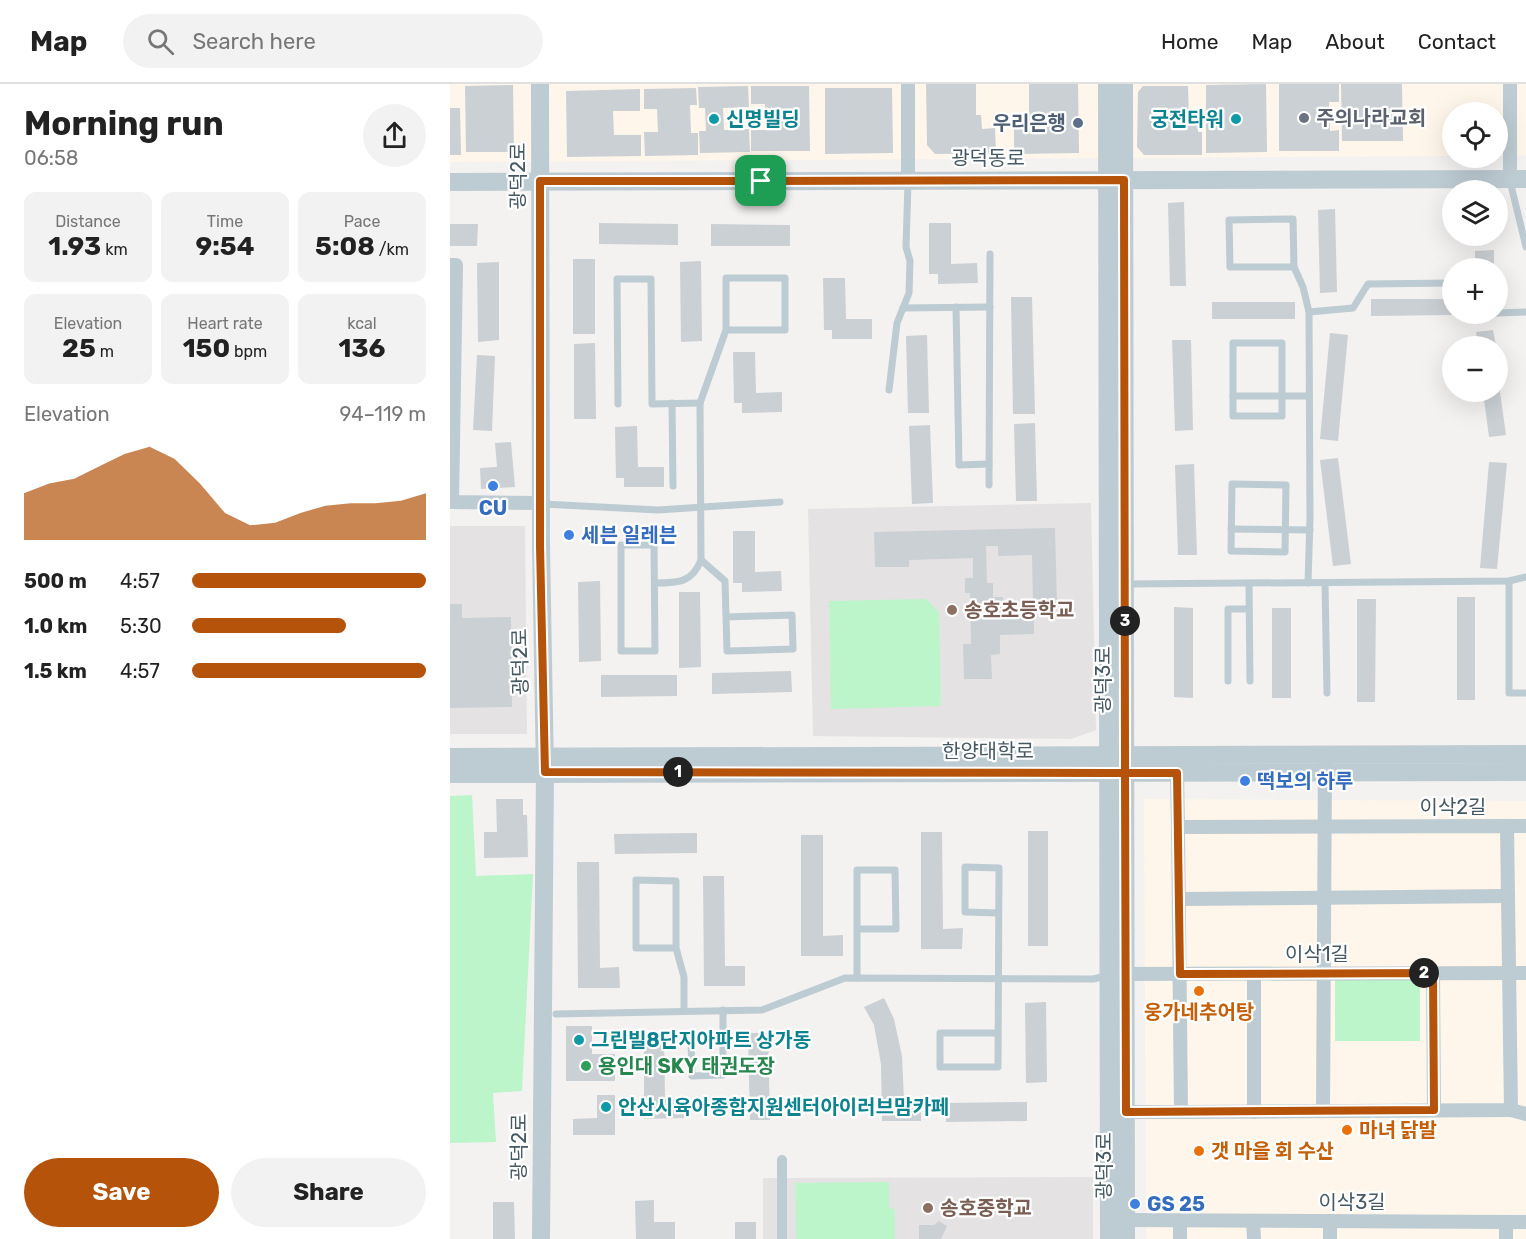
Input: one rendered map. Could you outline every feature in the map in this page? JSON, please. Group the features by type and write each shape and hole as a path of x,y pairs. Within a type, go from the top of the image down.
{"street":[{"name":"광덕2로","path":"540,84 540,503 545,764 541,1239"},
{"path":"908,180 909,84"},
{"name":"광덕3로","path":"1107,84 1116,180 1125,584 1117,764"},
{"name":"광덕3로","path":"1109,1239 1117,974 1116,180 1124,84"},
{"path":"1510,84 1518,179"},
{"name":"광덕동로","path":"450,182 1518,179"},
{"path":"450,265 456,265 451,503 540,503"},
{"name":"한양대학로","path":"1117,764 1177,773 1325,763 1526,754"},
{"name":"한양대학로","path":"450,757 545,764 1325,763 1526,772"},
{"path":"1323,1111 1325,763"},
{"name":"한양대학로","path":"450,774 545,764"},
{"path":"1177,773 1181,1112"},
{"path":"1507,826 1526,826"},
{"name":"이삭2길","path":"1178,827 1507,826 1511,1110"},
{"path":"1179,899 1508,896"},
{"path":"1433,973 1434,1110"},
{"name":"이삭1길","path":"1117,974 1526,973"},
{"name":"광덕3로","path":"1117,974 1126,1112 1126,1239"},
{"path":"1254,974 1254,1112"},
{"path":"1126,1112 1511,1110 1526,1114"},
{"path":"782,1160 782,1239"},
{"name":"이삭3길","path":"1126,1220 1526,1222"},
{"path":"1180,1221 1180,1239"},
{"path":"1253,1221 1254,1239"},
{"path":"1330,1221 1330,1239"},
{"path":"1506,1222 1506,1239"}],"lane":[{"path":"1518,179 1526,246"},
{"path":"889,390 897,322 909,293 910,261 906,247 908,180"},
{"path":"1294,267 1230,267 1229,220 1293,219 1294,267 1303,287 1309,312 1310,530 1308,583"},
{"path":"989,485 990,254"},
{"path":"655,583 680,583 688,580 696,572 701,560 700,403 726,330 726,278 785,278 785,330 726,330"},
{"path":"618,404 617,279 651,279 652,404 700,403"},
{"path":"1309,312 1353,308 1368,284 1442,283"},
{"path":"957,307 959,465 989,464"},
{"path":"903,308 990,307"},
{"path":"1508,313 1526,312"},
{"path":"1233,343 1282,343 1282,396 1282,416 1233,416 1233,343"},
{"path":"1233,396 1309,396"},
{"path":"672,403 673,486"},
{"path":"1232,484 1286,485 1285,530 1285,552 1231,551 1232,484"},
{"path":"540,503 658,510 780,502"},
{"path":"1231,529 1310,530"},
{"path":"654,545 655,583 655,651 621,651 621,546 654,545"},
{"path":"701,560 725,581 726,617 727,651 793,649 792,615 726,617"},
{"path":"1125,584 1509,581 1526,577"},
{"path":"1509,581 1509,693 1526,693"},
{"path":"1325,583 1327,693"},
{"path":"1249,584 1250,681"},
{"path":"1228,681 1228,609 1250,609"},
{"path":"998,913 964,912 965,867 999,868 998,1067 940,1067 940,1033 998,1033"},
{"path":"857,929 896,929 895,870 857,870 857,929 857,978"},
{"path":"676,948 636,948 636,880 676,880 676,948 684,977 684,1011"},
{"path":"556,1014 762,1010 845,978 1093,979 1117,974"},
{"path":"723,1010 723,1039 723,1075 692,1076 691,1039 723,1039"}],"shaded area":[{"path":"450,84 1526,84 1526,155 1508,156 1508,102 1442,102 1442,156 450,162"},
{"name":"송호초등학교","path":"1091,503 1096,730 1071,739 813,736 808,509"},
{"path":"450,526 525,526 527,734 450,734"},
{"path":"1144,799 1526,801 1526,1239 1146,1239"},
{"name":"송호중학교","path":"1093,1177 1093,1239 763,1239 763,1178"}],"green space":[{"path":"926,599 939,612 941,706 831,709 829,601"},
{"path":"472,795 476,876 533,874 522,1091 493,1093 496,1142 450,1143 450,796"},
{"path":"1335,979 1420,980 1420,1041 1335,1041"},
{"path":"889,1182 889,1208 895,1209 895,1239 796,1239 795,1183"}],"building":[{"path":"926,84 976,84 976,115 981,115 982,129 995,128 996,153 935,154 927,145"},
{"path":"1029,84 1078,84 1079,153 1014,154 1014,129 1029,129"},
{"name":"궁전타워","path":"1266,84 1267,152 1206,153 1206,85"},
{"path":"1279,84 1339,84 1339,102 1329,102 1330,131 1339,130 1339,151 1279,151"},
{"path":"1341,84 1402,84 1403,141 1342,141"},
{"path":"513,85 514,152 466,152 465,86"},
{"name":"신명빌딩","path":"748,86 749,107 723,108 724,130 749,129 750,152 700,153 699,131 706,131 705,108 699,108 698,87"},
{"path":"751,86 809,86 810,151 751,151 751,130 765,130 765,104 751,104"},
{"path":"1143,86 1188,86 1189,119 1198,119 1198,132 1202,132 1202,155 1144,155 1137,147 1138,92"},
{"path":"696,88 697,105 690,105 691,133 698,133 698,155 645,156 644,132 658,132 657,109 644,109 644,89"},
{"path":"825,88 892,88 893,153 825,154"},
{"path":"640,89 640,111 613,111 614,135 641,135 641,156 567,157 566,91"},
{"path":"450,108 460,108 461,155 450,155"},
{"path":"1184,202 1186,286 1170,286 1168,203"},
{"path":"1335,209 1337,292 1320,293 1318,210"},
{"path":"599,223 678,224 678,245 599,244"},
{"path":"929,223 951,223 951,264 977,263 978,283 938,284 938,274 929,274"},
{"path":"450,224 478,224 477,246 450,246"},
{"path":"711,224 790,225 790,246 711,246"},
{"path":"1494,250 1494,258 1475,258 1475,251"},
{"path":"573,259 595,259 595,334 573,334"},
{"path":"701,261 702,341 681,342 680,262"},
{"path":"499,262 499,340 478,342 477,263"},
{"path":"823,278 845,278 846,319 872,319 872,339 832,339 832,330 824,330"},
{"path":"1011,297 1032,297 1035,414 1013,414"},
{"path":"1371,299 1442,299 1442,315 1371,316"},
{"path":"1212,302 1295,302 1295,319 1212,319"},
{"path":"1493,330 1494,336 1477,336 1476,332"},
{"path":"1330,333 1348,335 1338,441 1320,439"},
{"path":"927,335 929,413 908,413 906,336"},
{"path":"1172,340 1191,340 1193,430 1175,431"},
{"path":"595,343 596,419 574,419 574,344"},
{"path":"733,352 755,352 756,393 782,392 782,412 742,413 742,403 734,403"},
{"path":"477,355 495,356 492,431 473,430"},
{"path":"1484,402 1501,402 1506,435 1489,437"},
{"path":"1035,423 1037,501 1016,501 1014,424"},
{"path":"930,425 933,503 912,504 909,426"},
{"path":"637,426 638,467 664,467 664,487 624,487 624,478 616,478 615,427"},
{"path":"511,442 515,487 481,489 480,468 497,467 495,443"},
{"path":"1338,458 1351,564 1333,566 1320,460"},
{"path":"1489,462 1507,463 1497,569 1480,568"},
{"path":"1194,464 1197,555 1178,555 1175,465"},
{"name":"송호초등학교","path":"1055,528 1057,604 1033,604 1032,555 998,556 998,546 986,546 987,583 993,583 993,597 1003,597 1003,607 1017,606 1017,615 1034,615 1034,634 1000,635 1000,654 991,655 992,679 964,679 963,644 971,644 970,593 965,593 965,578 973,578 973,558 909,560 909,567 875,567 874,532"},
{"path":"733,531 755,531 755,572 781,571 782,591 742,592 742,583 733,583"},
{"path":"600,581 601,661 579,662 578,582"},
{"path":"679,592 700,592 701,667 679,668"},
{"path":"1457,597 1475,597 1475,700 1457,700"},
{"path":"1357,599 1376,599 1375,702 1357,702"},
{"path":"450,604 462,604 462,618 511,617 512,707 450,708"},
{"path":"1174,607 1193,608 1193,698 1174,697"},
{"path":"1272,608 1291,608 1291,698 1272,698"},
{"path":"791,671 792,692 712,694 712,673"},
{"path":"601,675 677,675 677,696 601,697"},
{"path":"496,799 523,799 523,815 527,815 528,857 484,858 484,832 497,832"},
{"path":"1028,831 1048,831 1048,946 1028,946"},
{"path":"921,832 942,832 943,929 963,928 962,949 921,949"},
{"path":"697,833 697,853 615,854 614,834"},
{"path":"801,835 823,835 823,936 843,935 843,956 801,956"},
{"path":"577,862 599,862 600,968 619,967 620,988 578,988"},
{"path":"703,876 724,876 725,966 745,966 745,986 704,986"},
{"path":"884,998 894,1019 902,1056 904,1101 921,1100 921,1121 882,1121 881,1064 874,1025 864,1007"},
{"path":"1046,1002 1047,1082 1026,1083 1025,1003"},
{"name":"그린빌8단지아파트 상가동","path":"566,1026 592,1026 592,1054 615,1054 615,1081 566,1081"},
{"path":"748,1033 768,1033 770,1120 750,1120"},
{"path":"644,1034 664,1034 665,1099 685,1099 685,1118 644,1119"},
{"name":"안산시육아종합지원센터아이러브맘카페","path":"597,1095 615,1095 615,1135 573,1135 573,1119 597,1118"},
{"path":"1027,1102 1027,1121 946,1122 946,1103"},
{"path":"654,1200 654,1222 675,1222 675,1239 636,1239 635,1201"},
{"path":"493,1202 514,1202 515,1239 493,1239"},
{"name":"송호중학교","path":"939,1221 947,1226 941,1239 919,1239 919,1225 934,1225"},
{"path":"735,1222 756,1222 756,1239 735,1239"}],"place":[{"name":"주의나라교회","path":"1304,118"},
{"name":"신명빌딩","path":"714,119"},
{"name":"궁전타워","path":"1236,119"},
{"name":"우리은행","path":"1078,123"},
{"name":"CU","path":"493,486"},
{"name":"세븐 일레븐","path":"569,535"},
{"name":"송호초등학교","path":"952,610"},
{"name":"떡보의 하루","path":"1245,781"},
{"name":"웅가네추어탕","path":"1199,991"},
{"name":"그린빌8단지아파트 상가동","path":"579,1040"},
{"name":"용인대 SKY 태권도장","path":"586,1066"},
{"name":"안산시육아종합지원센터아이러브맘카페","path":"606,1107"},
{"name":"마녀 닭발","path":"1347,1130"},
{"name":"갯 마을 회 수산","path":"1199,1151"},
{"name":"GS 25","path":"1135,1204"},
{"name":"송호중학교","path":"928,1208"}],"route":[{"path":"761,181 540,181 540,546 545,772 1108,773 1125,773 1177,773 1180,974 1433,973 1434,1110 1126,1112 1125,773 1124,180 761,181"}]}
